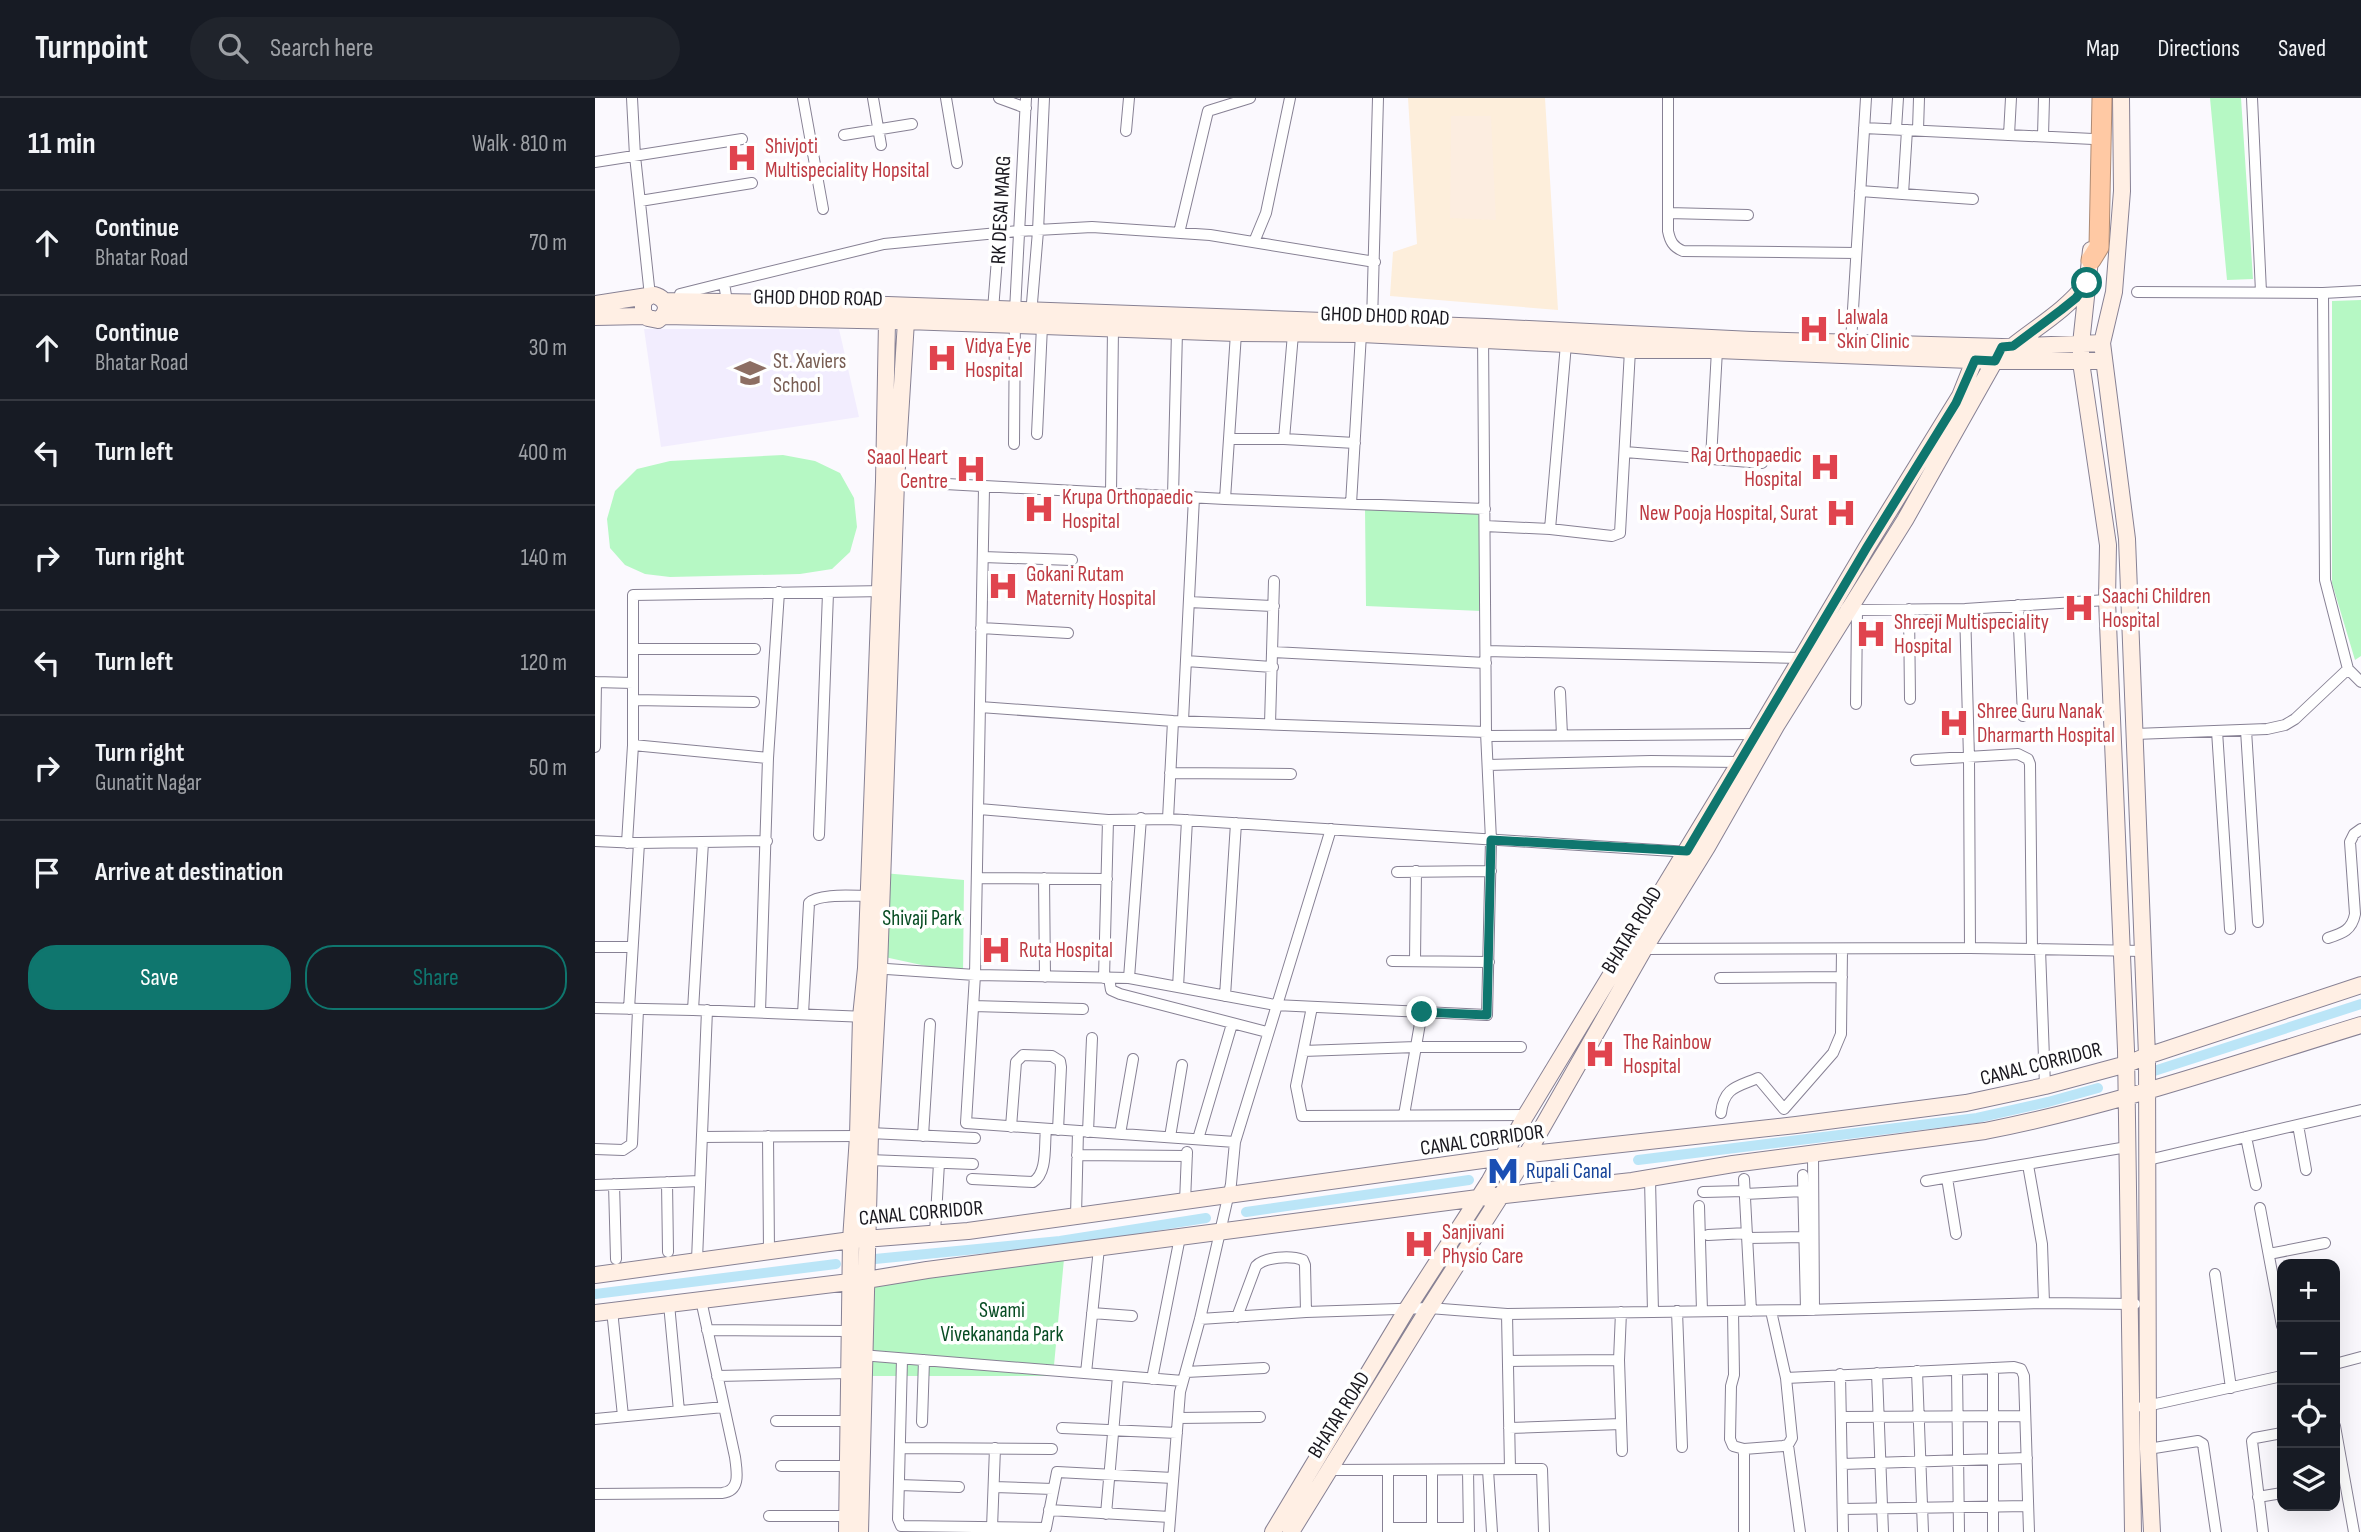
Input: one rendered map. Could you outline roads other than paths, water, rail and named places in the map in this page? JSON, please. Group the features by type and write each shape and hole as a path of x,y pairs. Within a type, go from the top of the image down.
{"highway":[{"path":"2095,253 2102,98"}],"street":[{"path":"632,98 640,201 664,304"},
{"path":"803,98 823,209"},
{"path":"873,98 881,145"},
{"path":"946,98 957,163"},
{"path":"999,98 1026,103"},
{"path":"1014,444 1038,231 1044,98"},
{"path":"1126,131 1129,98"},
{"path":"1179,233 1208,111 1250,98"},
{"path":"1254,242 1266,213 1290,98"},
{"path":"1351,504 1375,262 1378,98"},
{"path":"1668,98 1668,214 1670,240 1675,247 1683,251 1856,253"},
{"path":"1851,342 1866,98"},
{"path":"1898,98 1907,130"},
{"path":"1903,194 1907,130 1919,98"},
{"path":"2009,135 2011,98"},
{"path":"2043,136 2044,98"},
{"path":"2094,98 2095,253 2087,283 2081,362 2108,545 2107,600 2127,1064 2133,1532"},
{"path":"2121,98 2122,191 2114,292 2102,343 2127,539 2147,1056 2148,1449 2152,1532"},
{"path":"2252,98 2260,292"},
{"name":"RK DESAI MARG","path":"1026,103 1019,231 1026,320"},
{"path":"843,135 912,124"},
{"path":"1864,128 2093,139"},
{"path":"595,162 742,139"},
{"path":"640,201 753,183"},
{"path":"1860,191 1973,199"},
{"path":"1668,214 1748,215"},
{"path":"595,304 664,304 680,294 884,244 1092,227 1210,235 1375,262"},
{"path":"993,310 999,233"},
{"path":"724,283 727,302"},
{"name":"BHATAR ROAD","path":"1291,1532 1527,1155 1644,949 1694,853 1853,610 1905,520 1967,395 2004,351 2076,298 2087,283"},
{"path":"2137,292 2361,291"},
{"path":"2323,293 2325,580 2348,669 2361,682"},
{"path":"595,317 645,316 642,305 727,302 888,313 890,481"},
{"name":"GHOD DHOD ROAD","path":"664,304 906,313 1177,331 1293,334 1367,328 1483,334 1630,349 1717,349 1945,359 2004,351 2030,362 2104,362"},
{"path":"873,968 868,896 890,481 906,313 993,310 1026,320 1367,328"},
{"path":"1026,320 1037,434"},
{"path":"1111,493 1113,328"},
{"path":"1173,496 1177,331"},
{"path":"1225,499 1236,333"},
{"path":"1284,439 1293,334"},
{"path":"873,968 975,975 1129,978 1275,1005 1487,1015 1491,840 1486,734 1483,334 1851,342 1978,353 1967,395 1834,602 1740,762 1694,853 1526,1115 1504,1157 1406,1309 1273,1532"},
{"path":"2004,351 2102,343"},
{"path":"1550,529 1566,344"},
{"path":"1486,526 1612,536 1620,533 1630,349"},
{"path":"1711,459 1717,349"},
{"path":"1945,359 1957,374 1967,395"},
{"path":"1967,395 2001,371 2030,362"},
{"path":"2092,437 2113,434"},
{"path":"1229,439 1355,443"},
{"path":"1625,452 1762,463"},
{"path":"890,481 984,488 1485,509"},
{"path":"984,488 975,975 966,1123 1234,1142"},
{"path":"1168,819 1171,773 1186,661 1194,497"},
{"path":"983,557 1072,560"},
{"path":"1269,724 1275,581"},
{"path":"627,843 633,745 633,595 885,591"},
{"path":"860,1532 857,1355 859,1239 873,968 885,591"},
{"path":"760,1012 768,758 779,592"},
{"path":"819,835 828,593"},
{"path":"1834,602 1853,610 1965,609 2107,600"},
{"path":"1189,602 1274,606"},
{"path":"2018,606 2022,716"},
{"path":"1909,609 1910,699"},
{"path":"1965,609 1970,948"},
{"path":"1853,610 1856,704"},
{"path":"981,628 1067,633"},
{"path":"633,649 755,649"},
{"path":"1273,652 1486,657 1801,658"},
{"path":"1186,661 1273,667"},
{"path":"2135,734 2276,727 2295,719 2348,669"},
{"path":"595,747 596,682 633,683"},
{"path":"2111,684 2133,682"},
{"path":"1560,692 1562,735"},
{"path":"633,700 754,702"},
{"path":"980,707 1178,721 1486,734 1757,734"},
{"path":"2246,730 2258,922"},
{"path":"2217,731 2230,929"},
{"path":"633,745 768,758"},
{"path":"1916,760 2018,754 2028,759 2045,1086"},
{"path":"1488,765 1740,762"},
{"path":"1171,773 1291,774"},
{"path":"979,809 1108,820 1187,820 1694,853"},
{"path":"1129,978 1141,818"},
{"path":"1108,820 1107,978 1111,990 1120,995 1267,1032"},
{"path":"1178,987 1187,820"},
{"path":"1225,996 1236,823"},
{"path":"1169,1532 1184,1377 1228,1196 1234,1142 1331,829"},
{"path":"2328,938 2344,933 2353,924 2355,914 2350,842 2354,834 2361,829"},
{"path":"595,841 767,841"},
{"path":"693,1010 703,842"},
{"path":"595,1149 624,1150 632,1144 632,947 639,843"},
{"path":"1397,872 1491,871"},
{"path":"1415,961 1416,872"},
{"path":"977,878 1107,879"},
{"path":"1044,878 1045,977"},
{"path":"803,1014 809,903 819,897 868,896"},
{"path":"595,947 632,947"},
{"path":"1644,949 1970,948 2143,951"},
{"path":"1721,1113 1722,1099 1730,1089 1758,1078 1784,1109 1833,1053 1841,1034 1842,950"},
{"path":"1392,961 1489,962"},
{"path":"1720,978 1842,977"},
{"name":"CANAL CORRIDOR","path":"595,1275 859,1239 935,1233 1185,1202 1504,1157 1796,1125 1966,1103 2127,1064 2361,985"},
{"path":"973,1006 1083,1009"},
{"path":"1312,1007 1296,1086 1302,1116 1526,1115"},
{"path":"595,1009 708,1010 869,1017"},
{"path":"697,1260 708,1010"},
{"path":"1404,1115 1422,1012"},
{"path":"923,1136 930,1024"},
{"path":"1185,1202 1187,1156 1232,1024"},
{"path":"595,1313 1650,1178 1733,1164 1985,1131 2127,1097 2361,1025"},
{"path":"1076,1216 1077,1155 1083,1131 1092,1038"},
{"path":"1303,1051 1521,1046"},
{"path":"972,1179 1033,1182 1038,1179 1052,1130 1060,1061 1052,1056 1023,1055 1016,1062 1011,1127"},
{"path":"1120,1134 1133,1059"},
{"path":"1170,1138 1182,1065"},
{"path":"2148,1160 2361,1110"},
{"path":"2298,1125 2306,1170"},
{"path":"859,1239 869,1160 864,1135"},
{"path":"702,1137 864,1135 975,1138"},
{"path":"768,1136 769,1252"},
{"path":"2246,1137 2256,1185"},
{"path":"1926,1181 2127,1147"},
{"path":"1810,1310 1813,1154"},
{"path":"1077,1155 1187,1156"},
{"path":"869,1160 973,1164"},
{"path":"935,1233 939,1163"},
{"path":"2028,1165 2042,1244 2044,1303"},
{"path":"1803,1175 1810,1310"},
{"path":"1650,1178 1653,1312"},
{"path":"1948,1178 1956,1234"},
{"path":"595,1185 700,1181"},
{"path":"667,1182 668,1252"},
{"path":"614,1184 616,1259"},
{"path":"1703,1192 1745,1188 1804,1191"},
{"path":"1745,1188 1751,1311"},
{"path":"1699,1206 1702,1311"},
{"path":"2260,1208 2277,1291"},
{"path":"1708,1235 1805,1237"},
{"path":"1152,1379 1181,1237"},
{"path":"2269,1254 2325,1243"},
{"path":"1086,1373 1099,1248"},
{"path":"1237,1317 1256,1266 1269,1259 1298,1257 1303,1260 1306,1312"},
{"path":"2215,1275 2231,1388"},
{"path":"769,1516 848,1524 849,1373 857,1355 850,1331 858,1281"},
{"path":"595,1494 729,1492 734,1488 737,1476 735,1457 701,1300"},
{"path":"1200,1319 1429,1308 1507,1314 1771,1311 2044,1303 2148,1304"},
{"path":"669,1304 679,1411"},
{"path":"612,1310 623,1416"},
{"path":"1677,1311 1682,1447"},
{"path":"1733,1311 1734,1375 1731,1386 1730,1439 1733,1446 1744,1449 1788,1445"},
{"path":"1771,1311 1786,1378 1792,1438 1788,1445 1800,1532"},
{"path":"1621,1312 1619,1360 1622,1451"},
{"path":"1092,1313 1132,1316"},
{"path":"1507,1314 1510,1469"},
{"path":"707,1330 850,1331"},
{"path":"857,1355 1152,1379 1264,1368"},
{"path":"2340,1363 2361,1357"},
{"path":"901,1359 898,1519 901,1526 1046,1528 1057,1472 1173,1478"},
{"path":"922,1422 924,1360"},
{"path":"1508,1361 1619,1360"},
{"path":"1786,1378 2018,1367 2024,1372 2029,1532"},
{"path":"1993,1368 1993,1532"},
{"path":"1957,1370 1959,1532"},
{"path":"1917,1371 1923,1532"},
{"path":"717,1376 849,1373"},
{"path":"1877,1373 1883,1532"},
{"path":"1840,1374 1843,1532"},
{"path":"1106,1514 1118,1376"},
{"path":"2131,1410 2277,1377"},
{"path":"595,1419 724,1407"},
{"path":"1840,1417 2025,1416"},
{"path":"1178,1418 1260,1417"},
{"path":"776,1421 849,1421"},
{"path":"1509,1429 1621,1424"},
{"path":"1062,1428 1177,1433"},
{"path":"2263,1532 2252,1441 2277,1434"},
{"path":"2148,1449 2198,1441 2203,1444 2216,1532"},
{"path":"900,1448 1052,1449"},
{"path":"992,1528 995,1448"},
{"path":"1744,1449 1744,1532"},
{"path":"1842,1464 2027,1458"},
{"path":"781,1466 849,1466"},
{"path":"1329,1470 1542,1469 1543,1532"},
{"path":"1388,1470 1388,1530 1469,1530 1468,1470"},
{"path":"1432,1470 1432,1530"},
{"path":"1488,1470 1492,1532"},
{"path":"2340,1481 2354,1532"},
{"path":"899,1485 959,1486"},
{"path":"994,1487 1053,1489"},
{"path":"2259,1497 2277,1494"},
{"path":"1843,1509 2028,1506"},
{"path":"1049,1510 1170,1517"}],"waterway":[{"path":"2151,1072 2361,1004"},
{"path":"1638,1160 1977,1118 2098,1088"},
{"path":"1246,1212 1469,1180"},
{"path":"875,1259 1060,1241 1206,1218"},
{"path":"595,1294 836,1264"}],"place":[{"name":"Shivjoti Multispeciality Hopsital","path":"742,158"},
{"name":"Lalwala Skin Clinic","path":"1814,329"},
{"name":"Vidya Eye Hospital","path":"942,358"},
{"name":"St. Xaviers School","path":"750,373"},
{"name":"Raj Orthopaedic Hospital","path":"1825,467"},
{"name":"Saaol Heart Centre","path":"971,469"},
{"name":"Krupa Orthopaedic Hospital","path":"1039,509"},
{"name":"New Pooja Hospital, Surat","path":"1841,513"},
{"name":"Gokani Rutam Maternity Hospital","path":"1003,586"},
{"name":"Saachi Children Hospital","path":"2079,608"},
{"name":"Shreeji Multispeciality Hospital","path":"1871,634"},
{"name":"Shree Guru Nanak Dharmarth Hospital","path":"1954,723"},
{"name":"Ruta Hospital","path":"996,950"},
{"name":"The Rainbow Hospital","path":"1600,1054"},
{"name":"Rupali Canal","path":"1503,1171"},
{"name":"Sanjivani Physio Care","path":"1419,1244"}],"park label":[{"name":"Shivaji Park","path":"922,918"},
{"name":"Swami Vivekananda Park","path":"1002,1322"}]}
